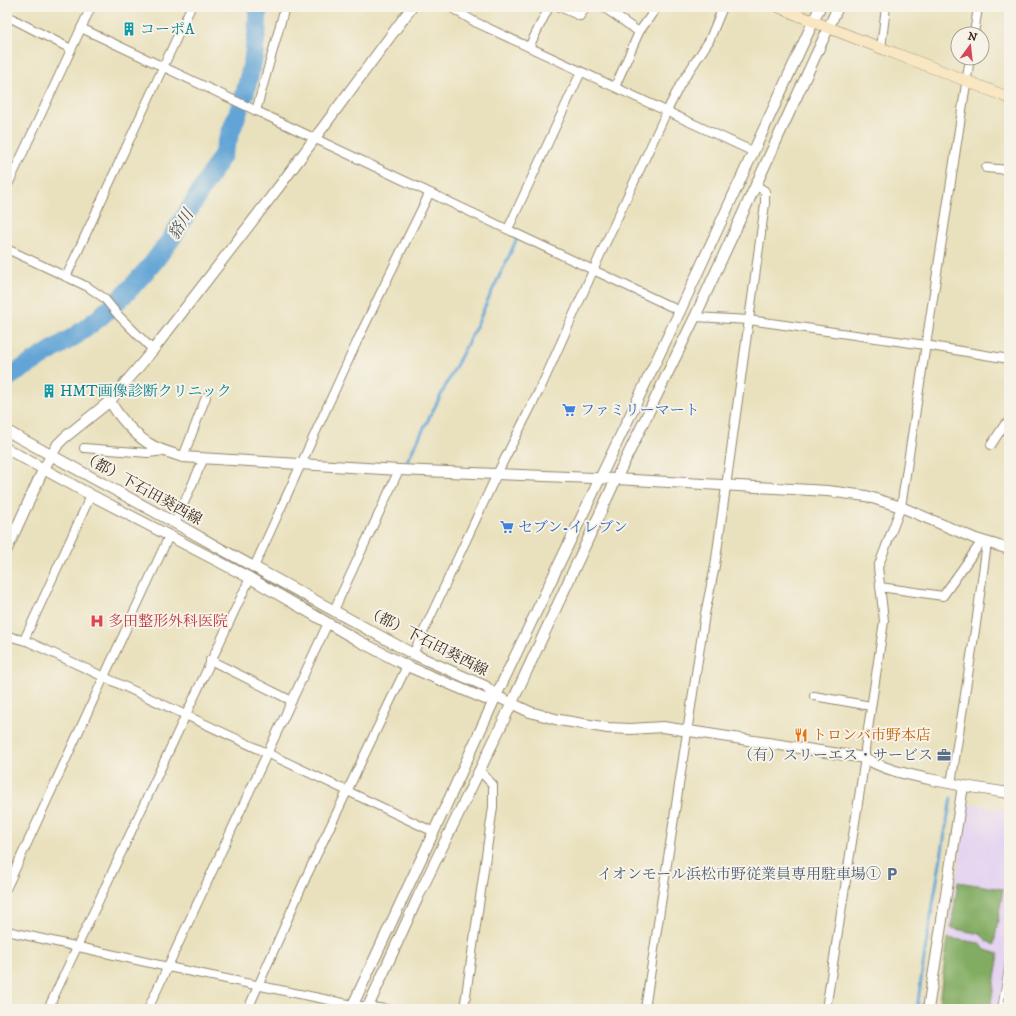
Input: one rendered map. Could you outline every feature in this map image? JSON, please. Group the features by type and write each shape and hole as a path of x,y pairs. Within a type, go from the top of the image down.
{"main road":[{"path":"779,7 812,22 1009,98"}],"street":[{"path":"7,187 92,7"},
{"path":"66,277 191,7"},
{"path":"253,110 285,7"},
{"path":"7,549 51,455 64,438 110,401 152,350 281,184 412,7"},
{"path":"450,7 475,22 754,152"},
{"path":"529,47 549,7"},
{"path":"560,7 580,16 586,7"},
{"path":"603,7 639,32"},
{"path":"615,86 639,32 657,7"},
{"path":"413,654 497,474 542,385 667,111 680,85 709,41 723,7"},
{"path":"352,1007 496,696 680,311 820,7"},
{"path":"368,1008 418,897 512,702 616,479 695,317 838,7"},
{"path":"881,48 886,7"},
{"path":"975,26 978,7"},
{"path":"7,16 71,49"},
{"path":"81,28 429,194 594,269 680,311"},
{"path":"826,1009 865,758 865,749 884,621 878,567 901,508 969,66"},
{"path":"508,229 581,72"},
{"path":"986,168 1009,170"},
{"path":"645,1009 705,614 715,566 765,204 765,191 756,186"},
{"path":"254,568 360,335 429,194"},
{"path":"7,249 88,287 104,298 152,350"},
{"path":"695,317 749,320 925,345 1009,359"},
{"path":"184,457 206,397"},
{"path":"110,401 116,414 148,443 165,451 184,457 399,470 600,478 828,491 866,496 901,508 984,542 1009,549"},
{"path":"991,445 1005,424 1009,425"},
{"name":"（都）下石田葵西線","path":"7,431 413,654 485,686 496,696"},
{"path":"84,448 148,453 165,451"},
{"name":"（都）下石田葵西線","path":"7,449 91,495 250,578 407,666 485,699 496,696"},
{"path":"175,523 204,458"},
{"path":"334,610 399,470"},
{"path":"24,640 91,495"},
{"path":"7,887 103,676 169,536"},
{"path":"880,587 943,596 984,542"},
{"path":"951,784 976,624 984,542"},
{"path":"48,1009 184,715 250,578"},
{"path":"148,1009 328,623"},
{"path":"7,636 24,640 103,676 434,832"},
{"path":"210,660 292,701"},
{"path":"248,1009 307,875 407,666"},
{"path":"496,696 512,702 530,712 559,720 608,728 630,729 663,727 865,758 888,770 951,784 1009,793"},
{"path":"814,696 871,706"},
{"path":"464,1009 493,807 493,785 479,770"},
{"path":"928,1009 963,786"},
{"path":"7,931 168,968 259,986 352,1007 387,1009"}],"lane":[{"path":"1000,1009 1009,955"}],"shaded area":[{"path":"968,803 1009,811 1009,1009 937,1009"}],"green space":[{"path":"958,882 1003,889 994,945 980,934 951,928"},
{"path":"948,938 980,943 985,950 999,954 990,1009 938,1009"}],"waterway":[{"name":"貉川","path":"7,378 75,336 99,318 128,291 153,263 171,239 222,156 245,93 253,60 258,7"},
{"path":"407,461 479,321 518,236"},
{"path":"917,1009 925,951 951,798"}],"place":[{"name":"コーポA","path":"129,29"},
{"name":"HMT画像診断クリニック","path":"49,391"},
{"name":"ファミリーマート","path":"569,410"},
{"name":"セブン-イレブン","path":"507,527"},
{"name":"多田整形外科医院","path":"97,621"},
{"name":"トロンバ市野本店","path":"801,735"},
{"name":"（有）スリーエス・サービス","path":"944,755"},
{"name":"イオンモール浜松市野従業員専用駐車場①","path":"892,874"}]}
